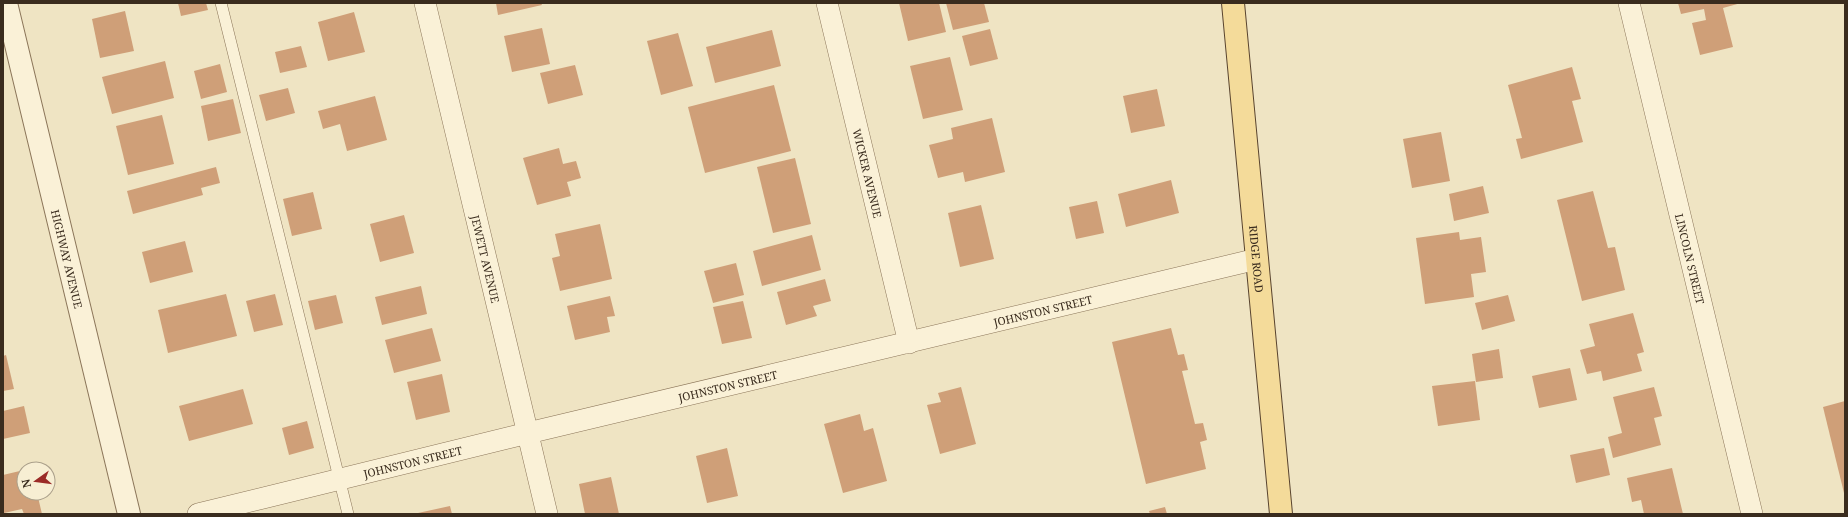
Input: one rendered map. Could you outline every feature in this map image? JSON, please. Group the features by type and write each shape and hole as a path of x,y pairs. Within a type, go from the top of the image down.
{"main road":[{"name":"RIDGE ROAD","path":"1233,3 1281,514"}],"street":[{"name":"HIGHWAY AVENUE","path":"6,3 130,514"},
{"name":"JEWETT AVENUE","path":"425,3 547,514"},
{"name":"WICKER AVENUE","path":"827,3 909,343"},
{"name":"LINCOLN STREET","path":"1629,3 1752,514"},
{"name":"JOHNSTON STREET","path":"198,514 528,433 1257,259"}],"lane":[{"path":"221,3 348,514"}],"building":[{"path":"178,3 206,3 208,10 181,16"},
{"path":"496,3 541,3 542,5 498,15"},
{"path":"899,3 939,3 946,32 908,41"},
{"path":"946,3 984,3 989,22 953,30"},
{"path":"1678,3 1741,3 1723,8 1733,47 1700,55 1692,23 1706,20 1704,9 1681,14"},
{"path":"125,11 134,51 100,58 92,19"},
{"path":"354,12 365,52 328,61 318,22"},
{"path":"542,28 550,64 512,72 504,36"},
{"path":"990,29 998,59 970,66 962,36"},
{"path":"772,30 781,66 715,83 706,47"},
{"path":"678,33 693,86 661,95 647,41"},
{"path":"301,46 307,67 280,73 275,52"},
{"path":"950,57 963,110 923,119 910,66"},
{"path":"165,61 174,98 112,114 102,77"},
{"path":"220,64 227,92 201,99 194,71"},
{"path":"575,65 583,95 548,104 540,73"},
{"path":"1572,67 1581,99 1572,101 1583,142 1521,159 1516,139 1522,138 1508,85"},
{"path":"774,85 791,151 705,173 688,107"},
{"path":"288,88 295,113 266,121 259,95"},
{"path":"1157,89 1165,126 1131,133 1123,96"},
{"path":"375,96 387,140 347,151 340,124 323,129 318,111"},
{"path":"233,99 241,133 208,141 201,106"},
{"path":"162,115 174,164 128,175 116,126"},
{"path":"992,118 1005,172 965,182 963,172 938,178 929,145 953,139 951,128"},
{"path":"1441,132 1450,181 1412,188 1403,139"},
{"path":"559,148 563,164 576,161 581,178 567,182 571,196 537,205 523,158"},
{"path":"795,158 811,224 773,233 757,167"},
{"path":"216,167 220,183 201,188 203,195 133,214 127,191"},
{"path":"1171,180 1179,213 1126,227 1118,194"},
{"path":"1483,186 1489,213 1454,221 1449,194"},
{"path":"1593,191 1608,248 1615,247 1625,290 1582,301 1557,200"},
{"path":"313,192 322,229 292,236 283,199"},
{"path":"1097,201 1104,233 1076,239 1069,207"},
{"path":"981,205 994,259 960,267 948,213"},
{"path":"404,215 414,253 380,262 370,224"},
{"path":"600,224 612,279 560,291 552,258 560,256 555,234"},
{"path":"1459,232 1460,240 1481,237 1486,272 1471,274 1474,297 1425,304 1416,238"},
{"path":"812,235 821,270 762,286 753,251"},
{"path":"185,241 193,272 150,283 142,252"},
{"path":"736,263 744,295 713,303 704,271"},
{"path":"825,279 831,301 813,306 817,316 786,325 777,292"},
{"path":"421,286 427,314 382,325 375,297"},
{"path":"226,294 237,336 168,353 158,310"},
{"path":"275,294 283,325 254,332 246,301"},
{"path":"336,295 343,323 315,330 308,301"},
{"path":"1508,295 1515,321 1482,330 1475,303"},
{"path":"610,296 615,316 607,317 610,332 575,340 567,306"},
{"path":"743,301 752,338 722,344 713,307"},
{"path":"1633,313 1644,352 1637,354 1642,371 1603,381 1601,371 1587,374 1580,350 1595,346 1589,324"},
{"path":"432,328 441,361 394,373 385,340"},
{"path":"1171,328 1178,355 1184,354 1188,370 1182,371 1195,424 1203,423 1207,440 1200,442 1206,469 1146,484 1112,342"},
{"path":"1499,349 1503,378 1476,382 1472,354"},
{"path":"6,355 14,389 3,391 3,356"},
{"path":"1570,368 1577,400 1539,408 1532,376"},
{"path":"442,374 450,412 416,420 407,382"},
{"path":"1475,381 1480,420 1438,426 1432,386"},
{"path":"961,387 976,444 940,454 927,405 941,402 938,393"},
{"path":"1654,387 1662,416 1654,418 1661,445 1613,458 1608,437 1622,433 1613,397"},
{"path":"243,389 253,424 189,441 179,406"},
{"path":"1845,401 1845,492 1844,493 1823,407"},
{"path":"24,406 30,433 3,439 3,411"},
{"path":"860,414 864,431 873,428 887,481 843,493 824,424"},
{"path":"307,421 314,448 289,455 282,428"},
{"path":"727,448 738,496 707,503 696,456"},
{"path":"1604,448 1610,475 1576,483 1570,455"},
{"path":"1672,468 1683,514 1644,514 1641,500 1632,502 1627,478"},
{"path":"16,472 16,501 39,501 42,514 24,514 22,509 4,513 3,475"},
{"path":"611,477 619,514 585,514 579,484"},
{"path":"450,506 452,514 418,514 418,513"},
{"path":"1165,507 1167,514 1150,514 1149,511"}]}
